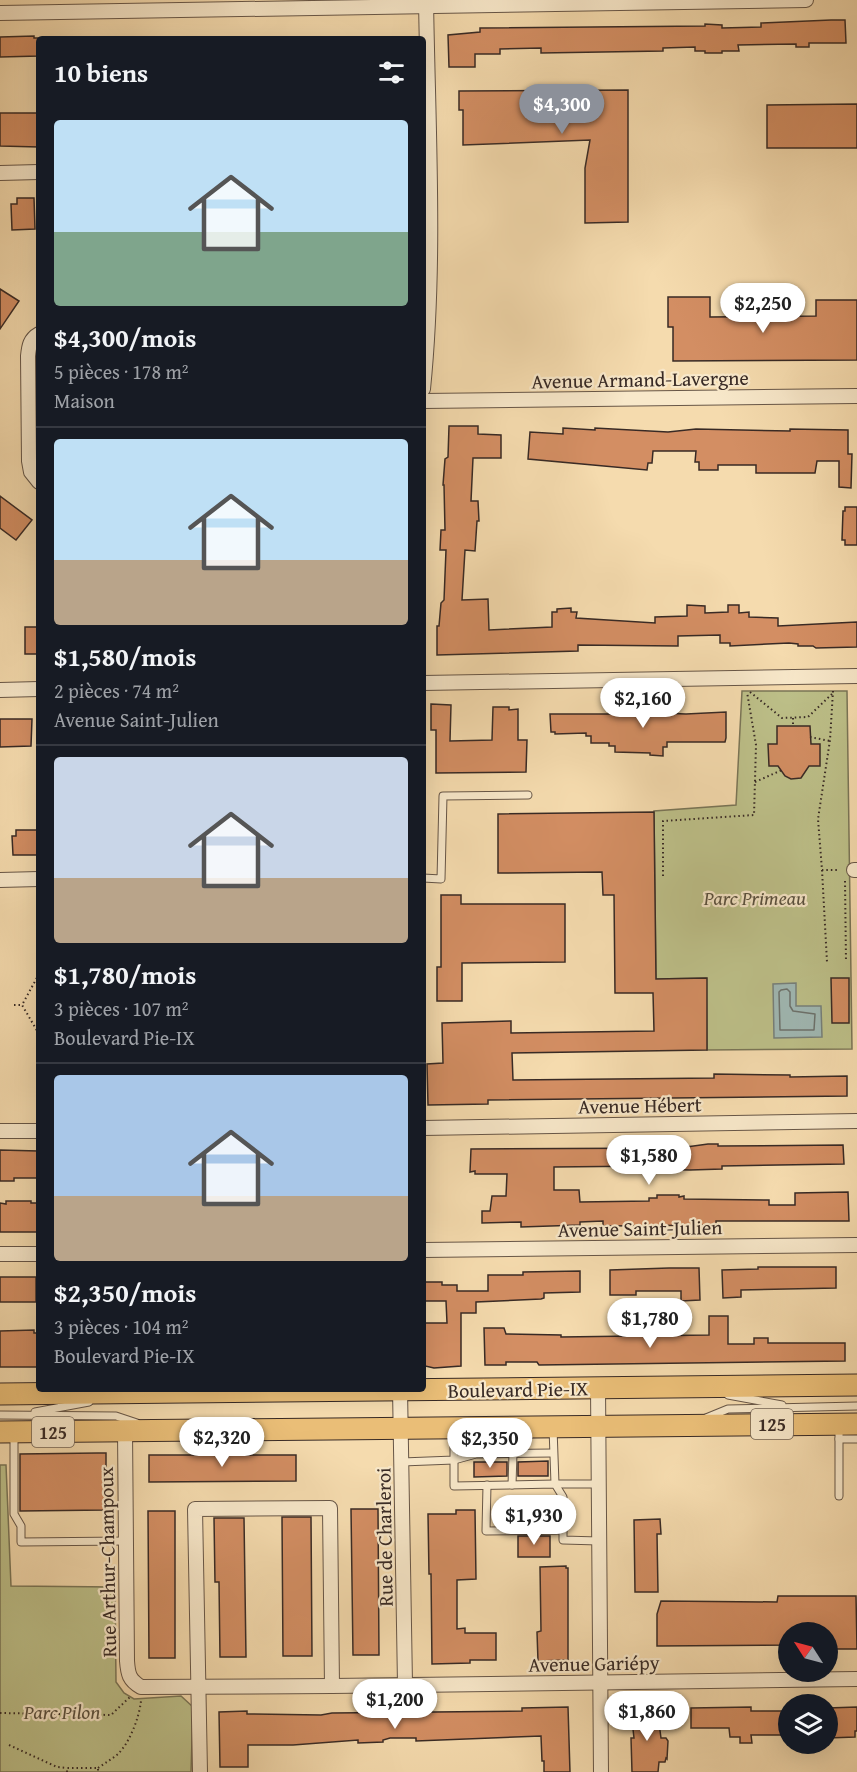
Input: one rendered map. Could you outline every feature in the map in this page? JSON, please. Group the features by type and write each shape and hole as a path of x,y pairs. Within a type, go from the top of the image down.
{"main road":[{"name":"Boulevard Pie-IX","path":"426,1389 857,1385"},
{"name":"Boulevard Pie-IX","path":"0,1394 150,1392"},
{"name":"Boulevard Pie-IX","path":"11,1426 125,1431 687,1425 845,1429"}],"street":[{"path":"0,13 426,3 806,0"},
{"path":"426,3 429,266 426,328"},
{"path":"0,173 36,172"},
{"path":"36,336 28,345 29,461 31,472 36,478"},
{"name":"Avenue Armand-Lavergne","path":"426,401 857,396"},
{"path":"426,683 857,676"},
{"path":"0,690 36,689"},
{"path":"0,880 36,879"},
{"name":"Avenue Hébert","path":"426,1128 857,1121"},
{"path":"0,1131 36,1131"},
{"name":"Avenue Saint-Julien","path":"426,1250 857,1245"},
{"path":"0,1254 36,1254"},
{"path":"598,1388 601,1772"},
{"name":"Rue de Charleroi","path":"400,1392 405,1684"},
{"name":"Rue Arthur-Champoux","path":"125,1431 127,1661 128,1674 132,1682 141,1687"},
{"path":"200,1772 195,1509 330,1508 332,1686"},
{"name":"Avenue Gariépy","path":"141,1687 857,1679"}],"lane":[{"path":"426,878 441,879 443,796 528,795"},
{"path":"694,1387 796,1408"},
{"path":"11,1426 150,1392"},
{"path":"687,1425 728,1409 857,1406"},
{"path":"0,1415 11,1426 14,1514 21,1526 21,1542 126,1540"},
{"path":"11,1426 116,1416 158,1430"},
{"path":"553,1426 555,1484 563,1497 563,1540 599,1541"},
{"path":"454,1427 454,1486 598,1484"},
{"path":"845,1429 857,1439"},
{"path":"839,1496 845,1429"},
{"path":"512,1485 513,1453"},
{"path":"402,1462 454,1460 476,1454 553,1453"},
{"path":"487,1485 486,1531 563,1530"}],"path":[{"path":"828,962 818,819 830,741 833,676"},
{"path":"663,876 663,821 754,815 756,745 746,690 782,718 808,717 833,693"},
{"path":"793,718 794,726"},
{"path":"810,737 830,741"},
{"path":"755,782 782,770"},
{"path":"822,870 852,870 846,962"},
{"path":"22,1005 36,979"},
{"path":"14,1005 22,1005"},
{"path":"22,1005 36,1029"},
{"path":"0,1713 111,1715 141,1687"},
{"path":"9,1745 67,1770 98,1770 119,1753 131,1733 141,1705 141,1687"}],"green space":[{"name":"Parc Primeau","path":"742,691 847,691 852,1049 707,1050 706,978 656,979 654,811 736,805"},
{"name":"Parc Pilon","path":"0,1465 6,1465 11,1586 115,1587 116,1682 124,1693 134,1699 181,1696 193,1707 191,1772 0,1772"}],"water":[{"path":"796,983 796,1006 821,1006 822,1037 774,1038 773,984"}],"building":[{"path":"845,20 846,43 809,43 809,47 796,47 796,44 738,45 739,51 722,51 722,53 695,51 695,47 663,48 663,51 541,53 541,48 500,49 500,54 475,54 475,67 449,67 448,35 480,32 480,28 705,26 705,24 722,25 722,28 761,27 761,23"},
{"path":"34,36 36,56 0,57 0,37"},
{"path":"628,90 628,222 585,223 585,168 590,140 463,145 463,110 459,110 459,91"},
{"path":"857,104 857,148 767,148 767,105"},
{"path":"0,113 36,113 36,147 0,146"},
{"path":"17,198 34,198 35,229 12,230 11,204 17,204"},
{"path":"0,289 19,301 0,329"},
{"path":"668,297 710,297 710,317 816,316 816,300 857,300 857,360 673,361 673,327 668,327"},
{"path":"449,426 478,426 478,434 501,435 501,458 473,458 471,501 478,501 479,521 477,521 475,551 465,550 462,600 488,599 489,630 552,627 552,612 557,612 557,609 571,608 571,612 577,612 576,618 655,623 655,617 687,616 687,605 705,606 705,613 728,612 728,605 739,605 739,613 749,612 749,617 778,618 778,626 857,622 857,647 816,648 789,643 730,646 730,643 720,643 720,635 678,636 678,646 578,645 578,651 437,655 437,626 439,626 441,603 444,600 446,550 440,550 441,530 445,530 443,485 445,459 448,457"},
{"path":"563,428 668,432 696,429 848,430 848,454 852,454 851,488 839,487 839,461 817,461 815,473 756,473 756,465 718,465 718,470 699,470 699,462 695,462 696,451 653,451 652,463 648,463 647,470 528,459 530,432 563,434"},
{"path":"0,496 32,520 16,540 0,528"},
{"path":"845,507 857,507 857,545 845,545 845,540 842,540"},
{"path":"25,627 36,627 36,654 25,654"},
{"path":"431,704 451,705 450,741 492,740 493,707 518,709 518,740 527,740 526,772 436,773 436,730 431,730"},
{"path":"611,711 686,714 726,712 725,742 667,742 667,747 663,747 663,756 650,755 650,753 615,752 615,746 609,746 609,743 591,743 591,736 586,736 586,733 555,734 551,732 550,714 611,714"},
{"path":"0,719 32,719 31,746 0,747"},
{"path":"777,726 810,726 811,744 820,744 820,766 809,766 801,778 791,779 785,776 778,766 769,766 768,744 777,744"},
{"path":"654,812 656,979 707,978 707,1050 512,1053 513,1080 714,1078 714,1074 790,1075 790,1077 847,1076 847,1096 488,1100 488,1104 428,1105 427,1064 443,1063 442,1023 511,1021 511,1033 654,1031 653,993 615,993 614,895 603,895 602,872 498,873 498,814"},
{"path":"16,830 36,830 36,855 13,855 12,836 16,836"},
{"path":"441,895 461,895 461,904 565,904 565,962 462,963 462,1001 437,1001 437,967 441,967"},
{"path":"831,978 849,978 849,1023 832,1023"},
{"path":"718,1144 718,1146 843,1145 844,1164 722,1166 722,1169 690,1170 650,1169 650,1166 554,1167 554,1190 579,1190 580,1202 649,1201 649,1198 657,1198 657,1195 679,1195 679,1197 684,1196 684,1199 769,1200 769,1205 795,1205 795,1193 848,1192 849,1221 716,1221 716,1225 603,1226 603,1221 580,1222 580,1225 521,1227 521,1222 482,1223 482,1211 490,1211 492,1196 506,1196 507,1174 470,1172 471,1149 679,1148"},
{"path":"0,1150 36,1151 36,1178 14,1178 14,1181 0,1181"},
{"path":"6,1201 36,1203 36,1232 0,1232 0,1203 6,1204"},
{"path":"758,1267 836,1267 836,1288 741,1290 741,1297 723,1298 722,1270 758,1269"},
{"path":"699,1268 700,1300 681,1301 681,1291 636,1291 636,1295 610,1295 610,1270"},
{"path":"580,1271 580,1292 544,1293 544,1298 541,1299 476,1302 476,1313 461,1313 461,1366 434,1368 426,1366 426,1323 447,1323 446,1301 426,1301 426,1282 457,1285 457,1291 488,1291 488,1275 523,1275 523,1272"},
{"path":"0,1277 36,1277 36,1302 0,1302"},
{"path":"709,1316 728,1316 728,1344 754,1344 754,1338 768,1338 768,1343 845,1343 845,1361 539,1365 537,1362 506,1362 506,1365 485,1365 484,1328 504,1328 506,1334 561,1335 561,1337 709,1335"},
{"path":"34,1330 36,1333 36,1367 0,1367 0,1331"},
{"path":"106,1453 106,1510 20,1511 20,1454"},
{"path":"149,1455 296,1455 296,1481 149,1482"},
{"path":"548,1461 548,1476 518,1476 518,1462"},
{"path":"474,1462 507,1462 507,1476 474,1477"},
{"path":"538,1504 538,1525 497,1525 497,1505"},
{"path":"351,1509 378,1509 379,1655 353,1655"},
{"path":"456,1510 475,1510 476,1579 457,1580 457,1629 465,1628 465,1633 496,1633 496,1660 432,1664 428,1514 456,1514"},
{"path":"148,1511 175,1511 175,1658 149,1658"},
{"path":"282,1517 311,1517 312,1656 283,1656"},
{"path":"214,1518 244,1518 246,1657 220,1657 219,1582 215,1582"},
{"path":"660,1519 661,1534 657,1534 658,1592 635,1592 634,1520"},
{"path":"518,1536 550,1536 550,1557 518,1557"},
{"path":"566,1566 568,1568 568,1660 538,1661 537,1632 541,1631 540,1567"},
{"path":"778,1596 856,1596 857,1649 838,1649 838,1622 778,1622 778,1645 657,1646 657,1614 661,1601 777,1602"},
{"path":"568,1707 570,1772 544,1772 541,1736 416,1741 416,1738 390,1738 383,1742 358,1743 358,1740 293,1745 248,1745 248,1767 220,1767 219,1712 247,1711 247,1714 321,1715 522,1711 522,1708"},
{"path":"751,1707 751,1711 778,1711 778,1735 751,1735 752,1743 740,1743 740,1737 730,1737 729,1728 691,1728 691,1708"},
{"path":"857,1707 855,1737 838,1738 838,1708"},
{"path":"657,1708 661,1738 666,1738 668,1741 667,1759 665,1762 659,1762 658,1772 632,1772 631,1738 634,1738 631,1712"}]}
